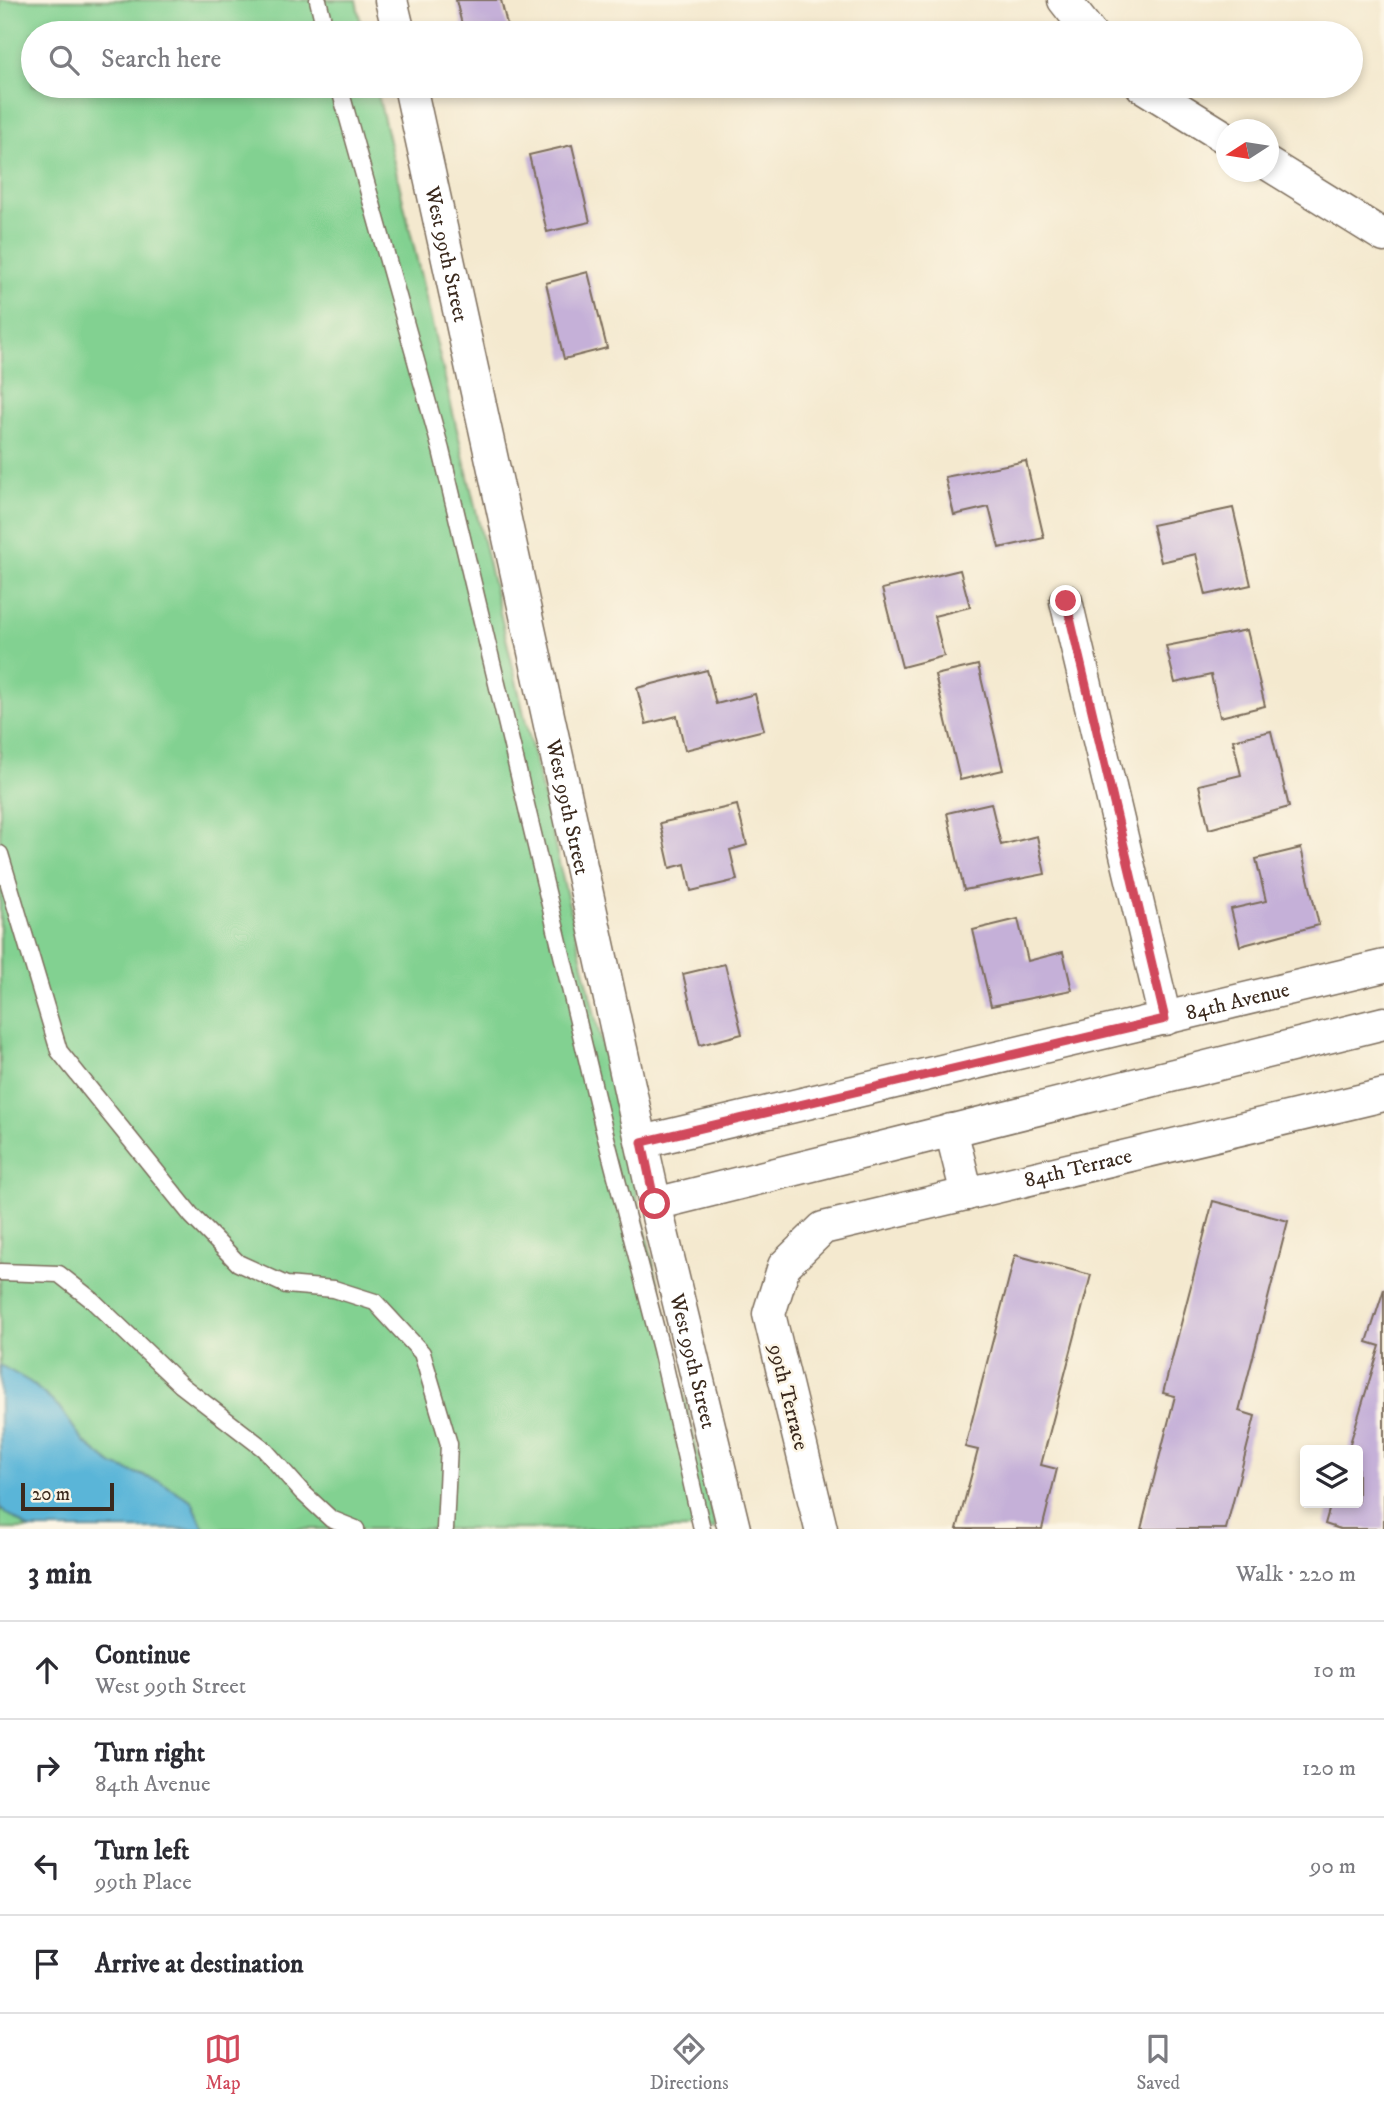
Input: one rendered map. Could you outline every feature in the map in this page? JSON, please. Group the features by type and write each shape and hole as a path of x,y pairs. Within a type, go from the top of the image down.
{"street":[{"path":"391,0 396,21"},
{"path":"1064,0 1081,21"},
{"name":"West 99th Street","path":"413,98 655,1204 734,1529"},
{"path":"1162,98 1216,131"},
{"path":"1279,170 1384,236"},
{"path":"1066,601 1165,1019"},
{"name":"84th Avenue","path":"642,1142 1384,966"},
{"path":"655,1204 1384,1023"},
{"name":"84th Terrace","path":"785,1266 824,1228 1384,1095"},
{"path":"951,1130 967,1194"},
{"name":"99th Terrace","path":"785,1266 769,1314 821,1529"}],"lane":[{"path":"318,0 323,21"},
{"path":"342,98 441,450 594,1089 661,1349 702,1529"},
{"path":"0,854 59,1051 192,1216 237,1263 286,1285 334,1289 375,1302 422,1353 449,1444 445,1529"},
{"path":"0,1272 59,1275 92,1300 181,1385 264,1449 302,1492 331,1519 356,1529"}],"green space":[{"path":"0,0 356,0 360,21 21,21 21,98 379,98 716,1529 0,1529"}],"water":[{"path":"0,1365 30,1382 59,1407 84,1442 113,1465 161,1482 192,1501 204,1529 29,1529 0,1508"}],"building":[{"path":"456,0 501,0 506,21 461,21"},
{"path":"572,145 590,222 547,232 529,155"},
{"path":"588,272 607,348 564,359 546,283"},
{"path":"1026,461 1044,538 999,548 989,507 954,515 945,477"},
{"path":"1233,508 1251,585 1206,595 1196,554 1161,562 1152,525"},
{"path":"960,570 970,607 934,616 944,656 902,667 882,589"},
{"path":"1247,630 1265,706 1220,717 1211,675 1175,683 1166,646"},
{"path":"978,665 1003,770 960,780 935,675"},
{"path":"707,670 716,704 755,694 764,730 685,750 677,716 646,724 637,688"},
{"path":"1271,731 1289,807 1209,829 1199,785 1241,775 1233,740"},
{"path":"991,803 1001,845 1037,836 1045,874 964,890 947,813"},
{"path":"737,805 747,845 730,850 737,880 691,891 685,864 670,868 660,823"},
{"path":"1301,848 1319,925 1240,946 1231,909 1266,901 1256,859"},
{"path":"1018,919 1028,961 1063,952 1072,990 991,1006 973,930"},
{"path":"725,964 742,1034 700,1045 683,974"},
{"path":"1213,1201 1288,1221 1239,1411 1255,1416 1226,1529 1141,1529 1175,1396 1163,1393"},
{"path":"1015,1255 1091,1275 1041,1465 1057,1469 1042,1529 957,1529 978,1450 965,1447"},
{"path":"1384,1289 1384,1529 1340,1529 1325,1524 1330,1508 1363,1508 1363,1445 1350,1445 1380,1346 1367,1342"}],"route":[{"path":"655,1204 642,1142 1165,1019 1066,601"}]}
